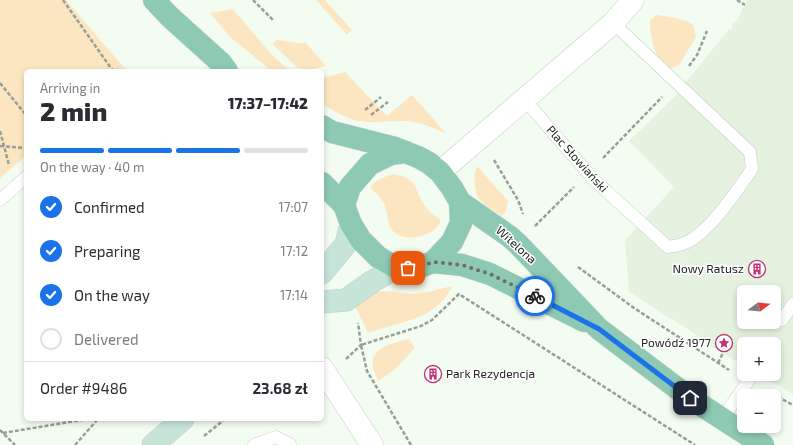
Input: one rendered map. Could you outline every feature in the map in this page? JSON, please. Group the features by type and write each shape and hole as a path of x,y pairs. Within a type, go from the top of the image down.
{"main road":[{"path":"154,0 169,16 228,68"},
{"path":"324,127 332,132 372,141 406,152 429,163 440,172 460,202 461,222 452,242 433,262 420,267 397,268 378,257 361,240 347,215 324,186"},
{"path":"347,215 350,187 370,164 391,154 406,152"},
{"name":"Witelona","path":"460,202 509,236 518,244 599,329 690,398 763,445"},
{"name":"Witelona","path":"433,262 462,265 490,274 599,329"}],"street":[{"path":"440,172 613,23 633,0"},
{"path":"324,271 346,244 347,215"},
{"path":"324,302 346,300 373,281 397,268"},
{"path":"324,371 372,445"},
{"path":"163,442 181,421"}],"lane":[{"name":"Plac Słowiański","path":"525,100 593,179 668,247 680,245 690,241 707,227 734,196 752,169 750,152 613,23"},
{"path":"0,200 24,179"},
{"path":"782,320 793,304"},
{"path":"722,419 748,381"},
{"path":"254,445 276,437 290,444"}],"path":[{"path":"63,0 112,69"},
{"path":"253,0 274,21"},
{"path":"737,0 745,5"},
{"path":"0,83 24,113"},
{"path":"365,110 381,97"},
{"path":"367,118 388,102"},
{"path":"0,131 2,146 15,186"},
{"path":"480,138 518,200 525,219"},
{"path":"2,146 24,148"},
{"path":"573,263 634,308 718,363 737,371"},
{"path":"411,445 367,371 361,344 421,326 432,320 459,294 695,445"},
{"path":"718,363 723,353"},
{"path":"757,381 793,405"},
{"path":"4,433 76,421"},
{"path":"75,445 96,421"},
{"path":"204,436 223,421"},
{"path":"0,430 15,445"}],"shaded area":[{"path":"0,0 66,0 125,69 24,69 24,158 0,178"},
{"path":"316,0 325,0 352,30 347,35"},
{"path":"747,0 793,0 793,394 770,381 781,381 781,337 737,337 737,362 702,341 703,339 629,292 625,240 674,187 629,141 675,96 729,29 731,30 732,25 736,22 742,11 741,10 747,3"},
{"path":"233,9 272,55 288,69 270,69 230,37 210,13"},
{"path":"657,15 689,22 695,30 696,37 679,65 670,69 660,61 652,41 650,20"},
{"path":"276,40 306,43 326,66 313,69 298,68 272,44"},
{"path":"345,72 387,116 412,95 446,133 414,122 370,122 355,120 342,115 324,105 324,77"},
{"path":"477,166 508,201 506,211 502,216 481,201 476,193 474,184"},
{"path":"394,174 402,176 412,182 427,208 432,214 441,220 437,227 430,233 413,238 401,236 392,230 389,225 386,209 383,203 370,187 375,182"},
{"path":"452,286 446,297 427,313 416,318 368,333 355,306 374,292 388,291 412,294"},
{"path":"409,339 415,348 394,370 378,381 373,365 375,355 387,345"}],"way so far":[{"path":"408,268 420,267 433,262 462,265 490,274 535,296"}],"place":[{"name":"Nowy Ratusz","path":"757,269"},
{"name":"Powódź 1977","path":"724,343"},
{"name":"Park Rezydencja","path":"433,374"}],"route":[{"path":"535,296 599,329 690,398"}]}
